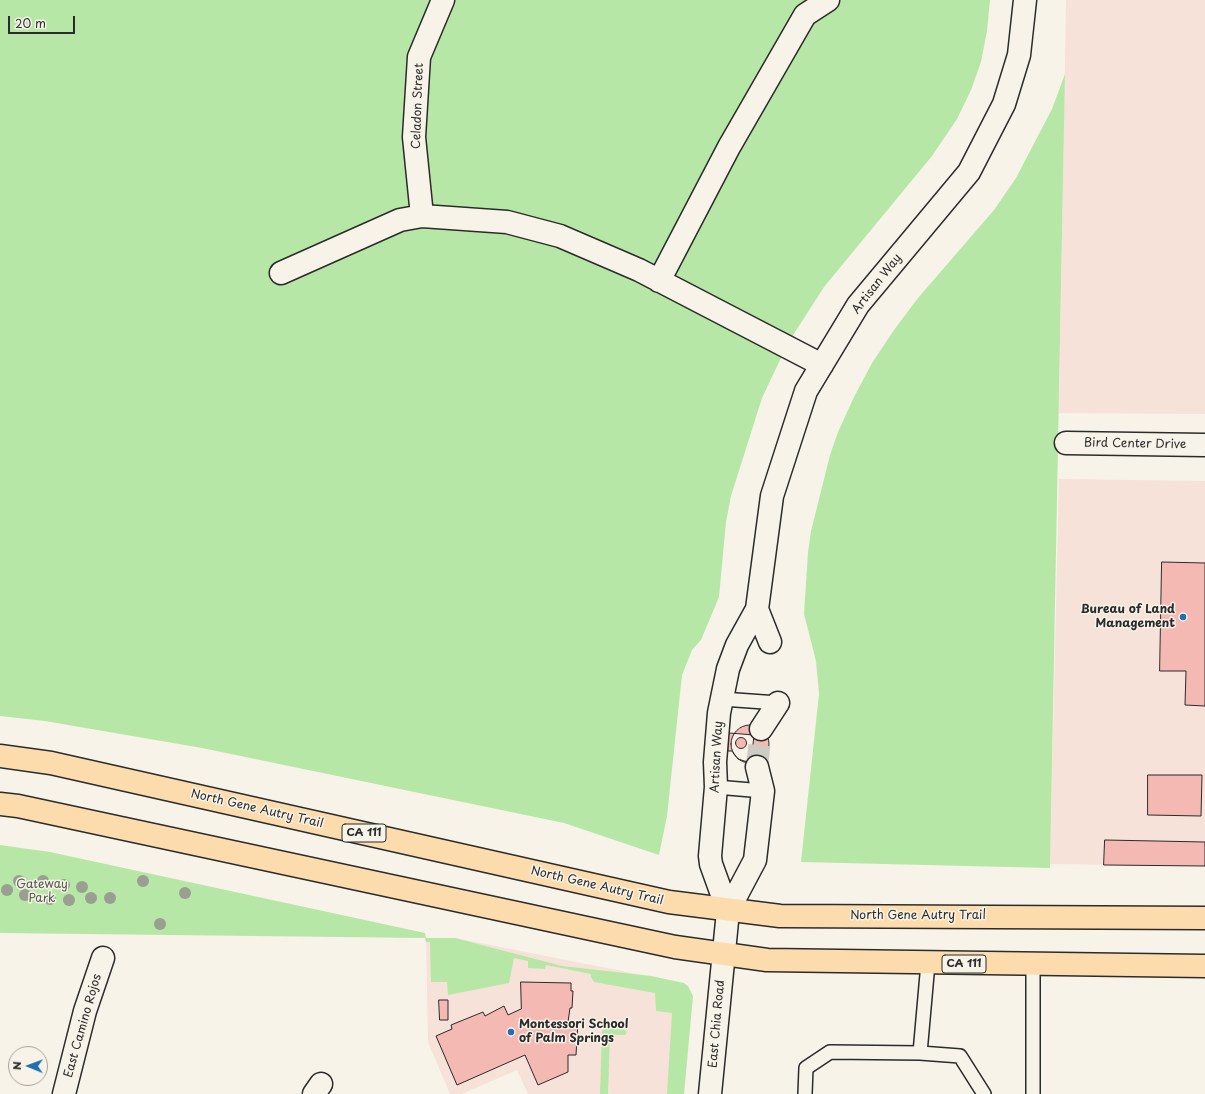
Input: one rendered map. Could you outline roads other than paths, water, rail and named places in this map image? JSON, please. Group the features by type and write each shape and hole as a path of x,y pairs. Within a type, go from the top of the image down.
{"main road":[{"name":"North Gene Autry Trail","path":"0,756 51,762 669,902 728,911 780,916 1205,918"},
{"name":"CA 111","path":"0,804 18,806 362,878 683,948 723,955 767,960 1205,966"}],"street":[{"name":"Celadon Street","path":"422,216 414,137 419,57 443,0"},
{"path":"659,280 729,147 805,15 828,0"},
{"name":"Artisan Way","path":"728,911 711,864 710,856 716,787 714,762 722,699 728,669 737,645 757,609 772,496 806,391 858,305 969,172 1004,104 1019,56 1025,0"},
{"path":"281,273 400,220 422,216 507,222 552,234 639,270 822,365"},
{"name":"Bird Center Drive","path":"1066,443 1205,445"},
{"name":"Artisan Way","path":"757,609 770,642"},
{"path":"761,729 778,703"},
{"name":"Artisan Way","path":"723,955 728,911 755,860 763,791 758,767"},
{"name":"East Chia Road","path":"710,1094 723,955"},
{"name":"East Camino Rojos","path":"64,1094 85,1011 103,958"}],"lane":[{"path":"722,699 778,703"},
{"path":"716,787 763,791"},
{"path":"920,1053 928,963"},
{"path":"1033,1094 1034,964"},
{"path":"805,1094 806,1068 830,1052 920,1053 960,1056 984,1094"}],"tunnel":[{"path":"757,767 761,729"}],"place":[{"name":"Bureau of Land Management","path":"1183,617"},
{"name":"Montessori School of Palm Springs","path":"511,1032"}],"park label":[{"name":"Gateway Park","path":"42,892"}]}
